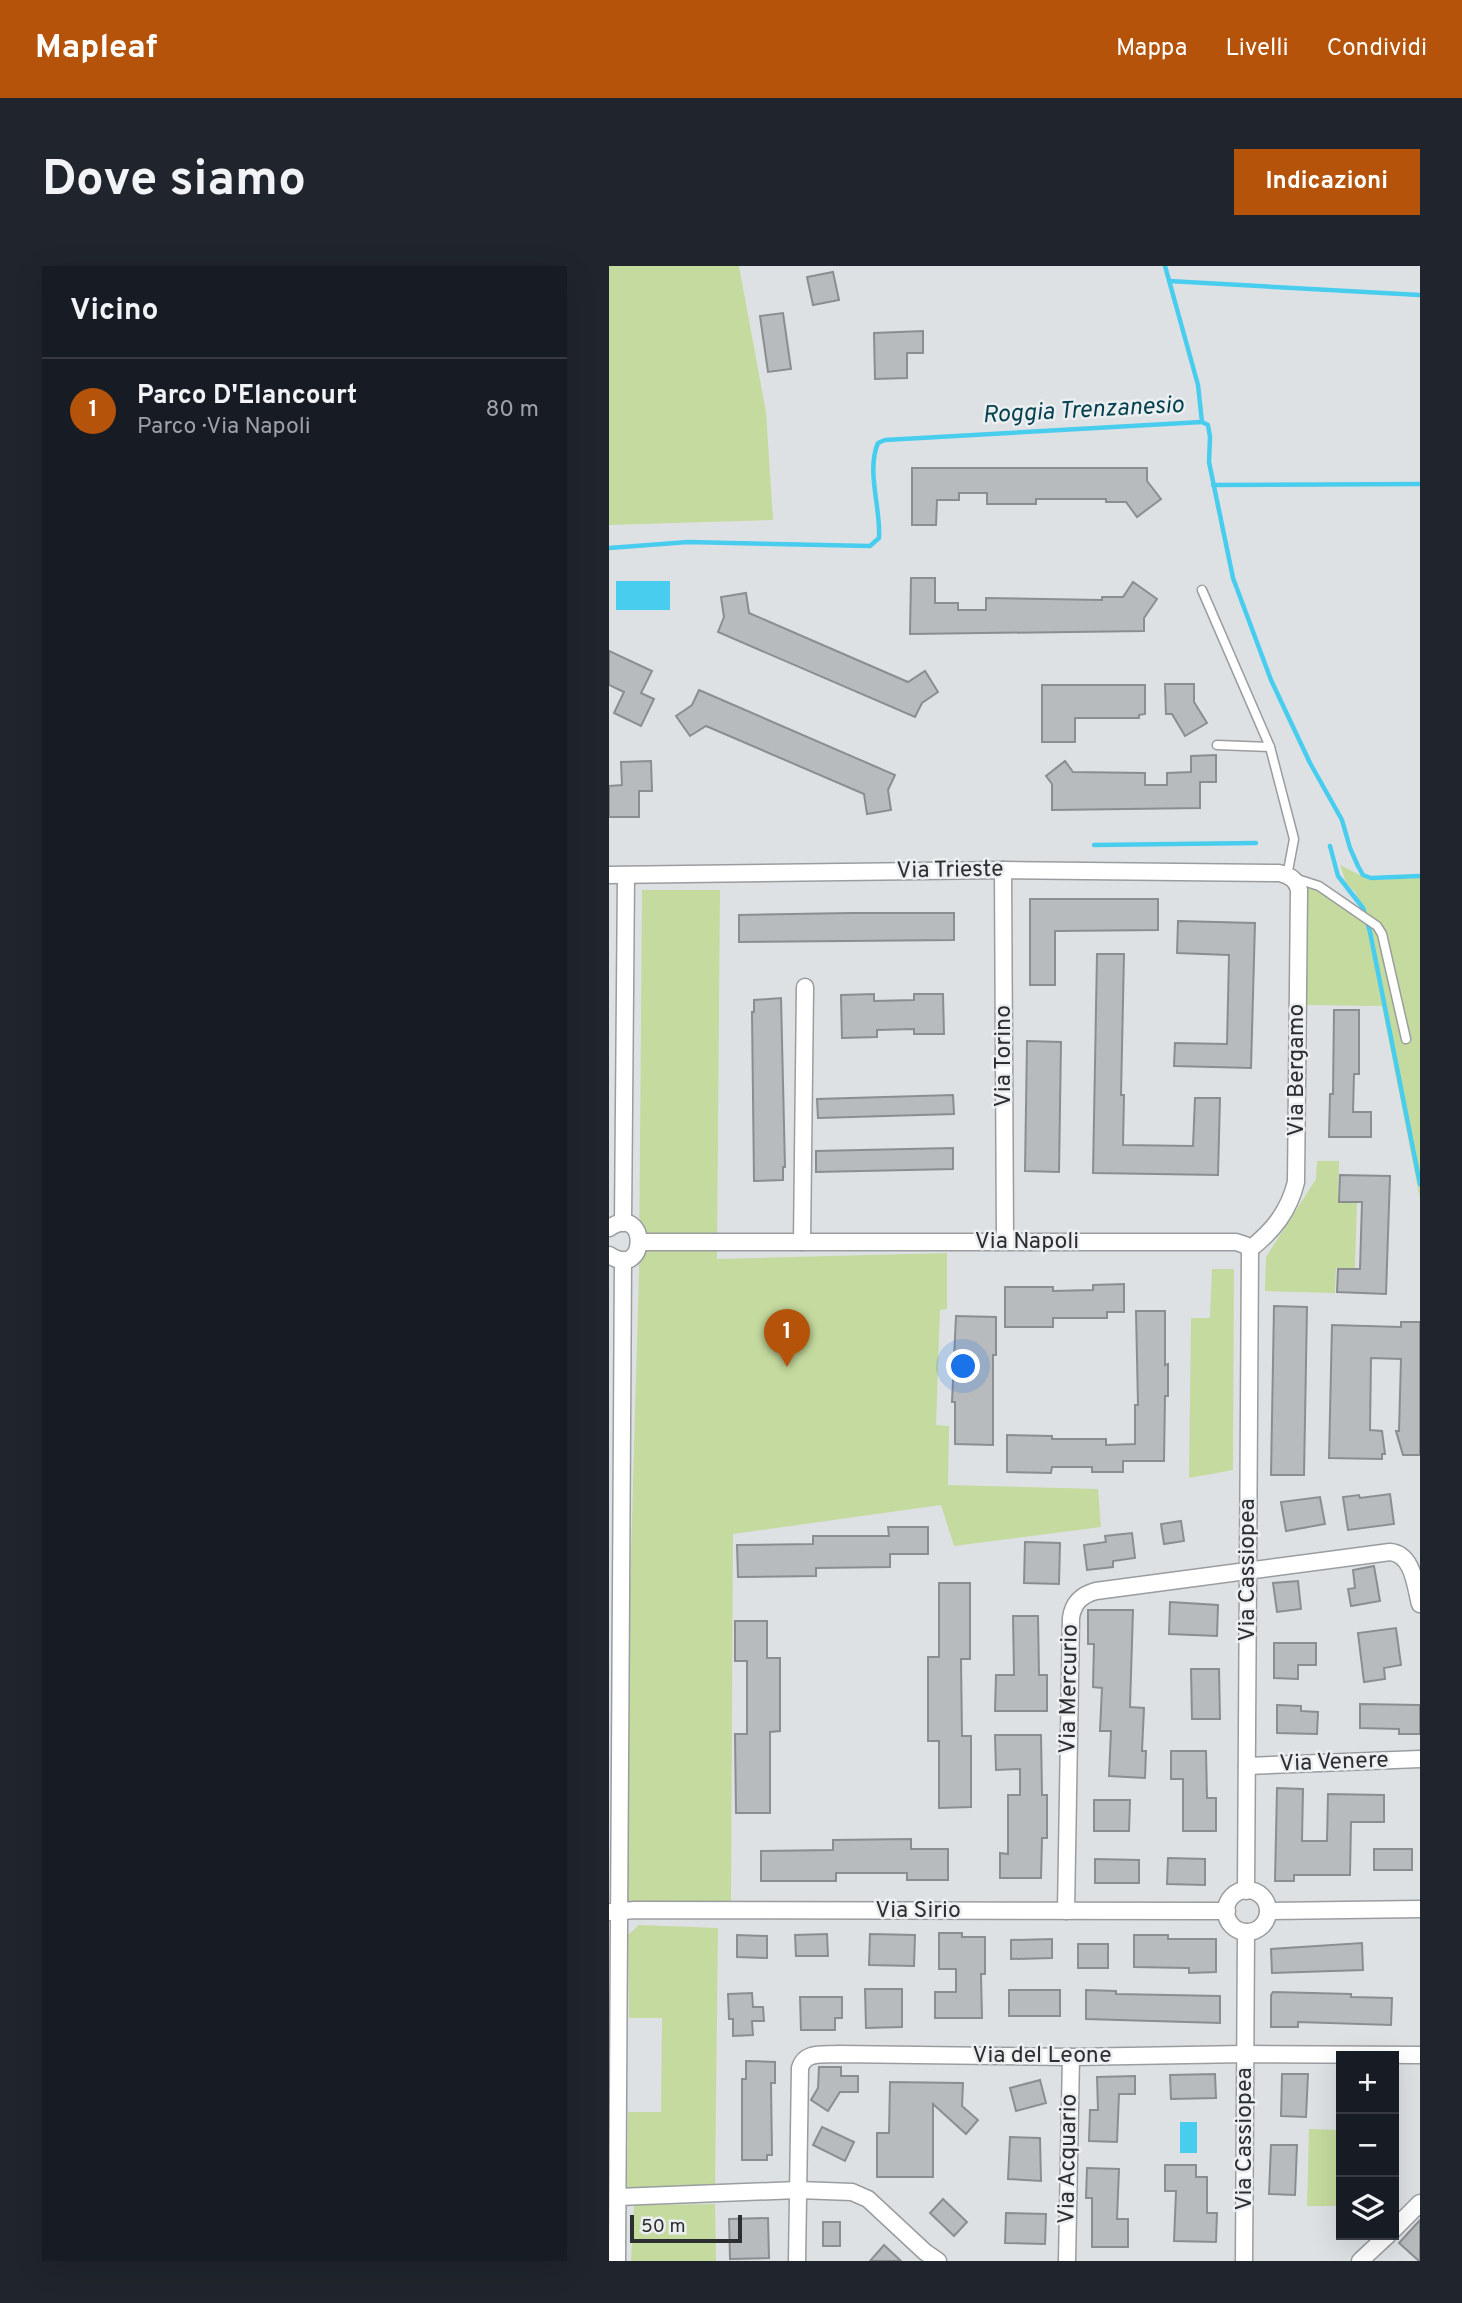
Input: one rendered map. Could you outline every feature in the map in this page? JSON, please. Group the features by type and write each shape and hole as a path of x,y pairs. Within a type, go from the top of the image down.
{"street":[{"name":"Via Trieste","path":"609,875 1003,870 1279,873 1289,876"},
{"name":"Via Torino","path":"1003,870 1005,1241"},
{"path":"617,2261 618,2197 614,2154 616,1258 635,1254 640,1242 634,1228 616,1226 626,875"},
{"name":"Via Bergamo","path":"1250,1249 1278,1223 1296,1182 1299,891 1289,876"},
{"path":"802,1242 805,987"},
{"name":"Via Napoli","path":"640,1242 1236,1242 1243,1243 1250,1249"},
{"name":"Via Cassiopea","path":"1246,1891 1250,1249"},
{"path":"1248,1571 1395,1552 1406,1559 1420,1604"},
{"name":"Via Mercurio","path":"1066,1911 1071,1630 1074,1607 1081,1597 1096,1591 1248,1571"},
{"name":"Via Venere","path":"1247,1766 1420,1759"},
{"path":"1246,1891 1259,1894 1267,1904 1268,1911 1264,1924 1246,1932 1230,1923 1227,1911 1235,1895 1246,1891"},
{"path":"1268,1911 1420,1909"},
{"name":"Via Sirio","path":"614,1912 1227,1911"},
{"name":"Via Cassiopea","path":"1244,2261 1246,1932"},
{"name":"Via del Leone","path":"797,2261 800,2066 807,2057 838,2054 1071,2057 1420,2055"},
{"name":"Via Acquario","path":"1067,2261 1071,2057"},
{"path":"618,2197 798,2190 845,2191 863,2196 938,2261"},
{"path":"1399,2224 1420,2203"},
{"path":"1360,2261 1383,2240"}],"lane":[{"path":"1202,590 1271,747 1294,839 1289,876 1319,887 1377,926 1382,934 1406,1040"},
{"path":"1217,745 1271,747"}],"green space":[{"path":"609,266 739,266 766,412 773,520 609,525"},
{"path":"1340,865 1370,880 1420,878 1420,1199 1382,1006 1306,1005 1306,883 1363,921 1356,893 1346,883"},
{"path":"642,890 720,890 717,1259 947,1253 947,1309 940,1310 936,1425 949,1426 948,1485 1098,1489 1101,1527 954,1546 941,1505 733,1534 731,1905 621,1907 639,1271"},
{"path":"1317,1161 1339,1161 1338,1202 1357,1203 1355,1268 1336,1268 1335,1293 1265,1291 1266,1257 1316,1179"},
{"path":"1212,1269 1234,1269 1233,1470 1189,1478 1191,1318 1210,1318"},
{"path":"639,1925 718,1928 715,2188 627,2189 628,2112 661,2112 662,2018 629,2018 628,1935"},
{"path":"1309,2129 1336,2130 1336,2206 1307,2206"},
{"path":"715,2204 716,2261 631,2261 634,2205"}],"water":[{"path":"616,581 670,581 670,610 616,610"},
{"path":"1180,2122 1197,2122 1197,2153 1180,2153"}],"building":[{"path":"833,272 839,300 813,305 807,277"},
{"path":"783,313 791,369 768,372 760,316"},
{"path":"923,331 923,353 907,353 907,378 875,379 874,333"},
{"path":"912,468 1147,468 1147,481 1161,499 1137,517 1126,502 1106,502 1106,499 1036,499 1036,504 987,504 987,493 959,493 959,500 937,500 936,525 912,525"},
{"path":"911,578 935,578 935,603 958,603 958,610 986,610 986,598 1102,600 1102,597 1123,597 1133,582 1157,599 1144,618 1144,631 910,634"},
{"path":"746,593 749,613 908,682 925,671 938,692 922,703 915,717 718,632 724,617 721,597"},
{"path":"609,651 652,671 641,693 654,699 641,726 614,713 624,692 609,685"},
{"path":"1165,684 1194,684 1194,702 1207,723 1185,736 1172,714 1166,714"},
{"path":"1042,685 1145,685 1145,714 1139,715 1139,718 1075,718 1075,742 1042,742"},
{"path":"699,690 895,775 888,790 891,810 867,814 864,794 706,726 690,736 676,716 692,705"},
{"path":"1216,755 1216,782 1200,782 1200,808 1052,810 1052,784 1046,776 1065,761 1073,772 1145,773 1145,785 1167,785 1167,773 1191,772 1191,756"},
{"path":"651,761 652,791 639,791 639,817 609,817 609,786 622,785 621,762"},
{"path":"1030,899 1158,899 1158,930 1055,931 1055,985 1030,985"},
{"path":"954,913 954,940 739,942 739,915"},
{"path":"1178,921 1255,923 1251,1068 1174,1066 1175,1043 1227,1044 1229,955 1177,953"},
{"path":"1097,954 1124,954 1121,1095 1124,1095 1123,1145 1193,1146 1195,1098 1220,1098 1218,1175 1093,1173"},
{"path":"874,994 874,1001 914,1000 914,994 943,994 944,1034 914,1034 914,1029 877,1030 877,1037 842,1038 841,995"},
{"path":"781,998 785,1167 783,1180 754,1181 752,1012 754,1000"},
{"path":"1334,1010 1359,1010 1359,1074 1354,1074 1353,1112 1371,1112 1371,1137 1329,1137 1330,1094 1333,1094"},
{"path":"1027,1041 1061,1042 1059,1172 1025,1171"},
{"path":"953,1095 954,1114 818,1118 817,1099"},
{"path":"953,1148 953,1169 816,1172 816,1151"},
{"path":"1340,1175 1390,1176 1386,1294 1337,1292 1338,1269 1360,1269 1362,1202 1339,1202"},
{"path":"1124,1284 1124,1312 1107,1312 1107,1318 1053,1318 1053,1327 1005,1327 1005,1287 1053,1287 1053,1291 1093,1290 1093,1285"},
{"path":"1274,1306 1307,1307 1304,1475 1271,1475"},
{"path":"1136,1311 1165,1311 1168,1396 1165,1396 1164,1461 1123,1461 1123,1472 1092,1472 1092,1467 1052,1467 1051,1473 1007,1472 1007,1435 1052,1436 1052,1439 1106,1439 1106,1445 1135,1444 1135,1405 1138,1405"},
{"path":"956,1316 996,1317 996,1355 993,1355 993,1445 955,1444 955,1402 952,1402"},
{"path":"1401,1322 1420,1322 1420,1455 1403,1455 1396,1431 1399,1431 1401,1359 1371,1358 1370,1430 1382,1431 1385,1454 1382,1454 1382,1459 1329,1458 1332,1325 1401,1327"},
{"path":"1390,1494 1394,1524 1348,1530 1343,1497"},
{"path":"1320,1497 1325,1524 1286,1531 1281,1502"},
{"path":"1181,1521 1184,1541 1164,1544 1161,1524"},
{"path":"888,1527 928,1527 928,1554 890,1554 890,1567 816,1568 816,1576 738,1577 737,1545 813,1544 813,1536 889,1536"},
{"path":"1132,1533 1135,1558 1113,1561 1113,1567 1087,1570 1084,1545 1106,1542 1105,1536"},
{"path":"1025,1542 1060,1543 1059,1584 1024,1583"},
{"path":"1374,1566 1380,1601 1351,1606 1348,1589 1355,1588 1353,1570"},
{"path":"1298,1581 1301,1609 1277,1612 1273,1583"},
{"path":"939,1583 970,1583 970,1659 961,1659 962,1736 971,1736 971,1807 939,1808 939,1741 928,1741 928,1657 939,1657"},
{"path":"1170,1602 1218,1605 1217,1636 1169,1634"},
{"path":"1088,1610 1133,1610 1130,1707 1144,1708 1142,1751 1146,1751 1145,1778 1109,1776 1111,1731 1100,1731 1102,1688 1093,1687 1094,1644 1088,1644"},
{"path":"1013,1616 1038,1616 1039,1675 1047,1675 1047,1711 995,1711 996,1675 1014,1675"},
{"path":"735,1621 767,1621 767,1658 780,1658 780,1731 770,1732 770,1813 736,1813 735,1734 747,1734 747,1661 735,1661"},
{"path":"1396,1628 1401,1665 1384,1668 1385,1679 1364,1682 1358,1633"},
{"path":"1274,1643 1316,1643 1316,1665 1298,1665 1298,1679 1274,1678"},
{"path":"1191,1669 1219,1669 1220,1719 1192,1719"},
{"path":"1360,1704 1420,1705 1420,1734 1399,1734 1399,1729 1360,1728"},
{"path":"1277,1705 1301,1706 1301,1711 1318,1712 1317,1734 1277,1733"},
{"path":"995,1735 1041,1735 1042,1795 1047,1795 1047,1838 1042,1838 1041,1878 1000,1878 1000,1853 1008,1854 1008,1795 1020,1795 1020,1769 996,1770"},
{"path":"1171,1751 1206,1751 1207,1798 1216,1798 1216,1831 1183,1831 1183,1779 1171,1779"},
{"path":"1277,1788 1303,1789 1302,1841 1327,1841 1328,1794 1384,1795 1384,1822 1351,1822 1350,1875 1294,1875 1294,1881 1275,1881"},
{"path":"1094,1800 1130,1800 1129,1831 1094,1831"},
{"path":"911,1839 911,1849 948,1849 948,1880 907,1880 907,1873 836,1873 836,1881 761,1881 761,1851 833,1850 833,1840"},
{"path":"1374,1849 1412,1849 1412,1870 1374,1870"},
{"path":"1168,1858 1205,1859 1205,1885 1167,1884"},
{"path":"1095,1859 1139,1860 1139,1883 1095,1883"},
{"path":"939,1933 985,1937 985,1974 981,1974 982,2018 935,2018 935,1992 956,1992 956,1969 939,1969"},
{"path":"827,1934 828,1956 796,1956 795,1935"},
{"path":"870,1934 915,1935 914,1966 869,1965"},
{"path":"737,1935 767,1936 767,1958 737,1957"},
{"path":"1134,1935 1168,1935 1168,1939 1216,1939 1216,1972 1189,1973 1189,1968 1134,1967"},
{"path":"1052,1939 1052,1958 1011,1959 1011,1940"},
{"path":"1362,1943 1363,1970 1272,1973 1271,1949"},
{"path":"1078,1944 1108,1944 1108,1968 1078,1968"},
{"path":"865,1989 902,1989 902,2027 866,2028"},
{"path":"1009,1990 1060,1990 1060,2016 1009,2016"},
{"path":"1086,1990 1116,1991 1116,1994 1220,1996 1220,2023 1086,2019"},
{"path":"1273,1992 1392,1998 1391,2025 1298,2022 1298,2027 1271,2027"},
{"path":"752,1993 753,2007 763,2007 764,2021 752,2021 753,2035 733,2036 728,1994"},
{"path":"800,1997 842,1997 842,2018 835,2018 835,2030 801,2030"},
{"path":"746,2061 775,2062 775,2083 771,2083 772,2155 767,2155 767,2160 742,2160 742,2079 746,2079"},
{"path":"819,2067 841,2067 841,2076 858,2076 858,2092 840,2092 828,2111 811,2100 818,2088"},
{"path":"1215,2074 1216,2098 1171,2099 1170,2075"},
{"path":"1282,2074 1308,2074 1306,2117 1281,2116"},
{"path":"1135,2076 1135,2094 1119,2094 1117,2142 1089,2141 1090,2110 1098,2110 1097,2077"},
{"path":"1040,2080 1046,2103 1016,2111 1010,2088"},
{"path":"890,2082 963,2083 962,2106 978,2120 966,2134 933,2104 933,2177 877,2177 877,2133 889,2133"},
{"path":"822,2127 854,2142 845,2161 813,2145"},
{"path":"1010,2137 1040,2138 1041,2181 1008,2179"},
{"path":"1271,2145 1297,2145 1295,2195 1269,2194"},
{"path":"1165,2165 1196,2165 1196,2177 1207,2177 1207,2213 1217,2213 1216,2242 1174,2241 1176,2191 1165,2191"},
{"path":"1087,2168 1119,2169 1117,2219 1128,2219 1128,2247 1092,2247 1092,2198 1086,2198"},
{"path":"943,2199 967,2222 954,2236 930,2213"},
{"path":"1006,2213 1046,2214 1045,2244 1005,2243"},
{"path":"768,2218 769,2258 730,2259 729,2219"},
{"path":"1420,2220 1420,2261 1419,2261 1399,2243"},
{"path":"823,2222 840,2222 840,2246 823,2246"},
{"path":"884,2245 901,2261 870,2261"}],"waterway":[{"path":"1165,266 1198,385 1202,422"},
{"path":"1169,281 1420,295"},
{"name":"Roggia Trenzanesio","path":"1202,422 1208,425 1209,462 1233,578 1271,680 1310,763 1342,820 1358,866 1363,875 1371,878 1420,876"},
{"name":"Roggia Trenzanesio","path":"609,548 688,542 870,546 879,538 873,465 878,443 885,440 1202,422"},
{"path":"1213,485 1420,484"},
{"path":"1094,845 1256,843"},
{"path":"1330,846 1338,876 1363,908 1370,932 1420,1184"}],"place":[{"name":"Parco D'Elancourt","path":"787,1367"}]}
